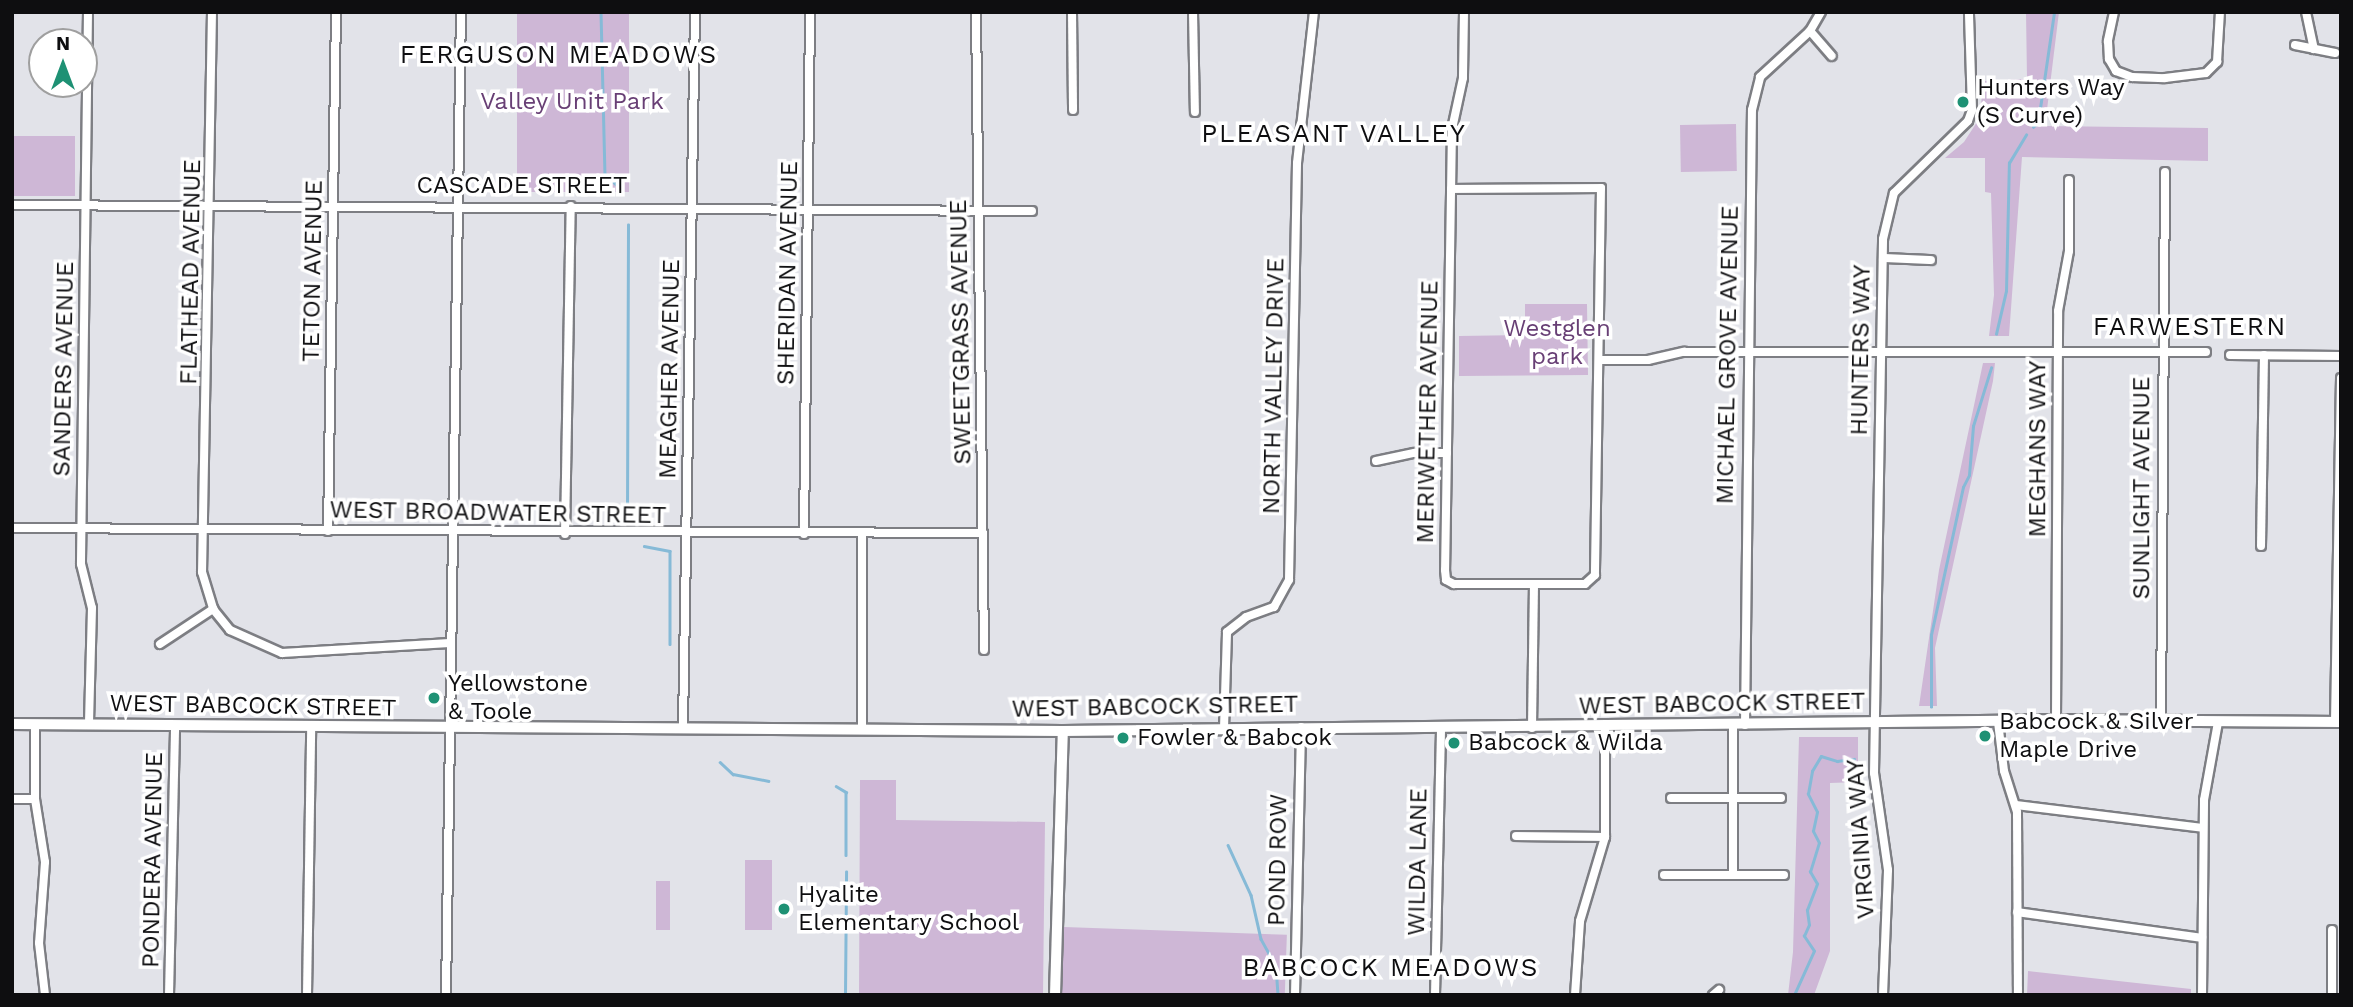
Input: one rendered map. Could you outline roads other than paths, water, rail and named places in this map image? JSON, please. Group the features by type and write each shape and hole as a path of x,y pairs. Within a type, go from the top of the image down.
{"street":[{"name":"SANDERS AVENUE","path":"88,12 81,564 92,607 89,725"},
{"name":"FLATHEAD AVENUE","path":"212,12 212,204 206,532 202,572 213,609"},
{"name":"TETON AVENUE","path":"328,531 336,12"},
{"path":"446,995 461,12"},
{"name":"MEAGHER AVENUE","path":"683,727 695,12"},
{"name":"SHERIDAN AVENUE","path":"804,534 810,12"},
{"name":"SWEETGRASS AVENUE","path":"976,12 984,650"},
{"path":"1072,12 1073,110"},
{"path":"1193,12 1195,112"},
{"name":"NORTH VALLEY DRIVE","path":"1224,728 1227,632 1246,617 1274,607 1289,580 1297,163 1314,12"},
{"name":"MERIWETHER AVENUE","path":"1464,12 1463,78 1454,114 1451,189 1446,580 1454,584 1534,584"},
{"name":"MICHAEL GROVE AVENUE","path":"1745,725 1746,353 1753,97 1769,66 1810,31 1821,12"},
{"name":"HUNTERS WAY","path":"1874,723 1884,220 1894,193 1946,145 1972,110 1969,12"},
{"path":"2113,12 2109,59 2116,71 2132,77 2165,78 2206,73 2217,62 2220,12"},
{"path":"2306,12 2314,49"},
{"path":"1810,31 1832,56"},
{"path":"2295,45 2335,53"},
{"name":"SUNLIGHT AVENUE","path":"2161,720 2165,172"},
{"name":"MEGHANS WAY","path":"2056,720 2057,352 2060,291 2069,251 2069,180"},
{"path":"1451,189 1601,188 1601,360 1595,575 1586,584 1534,584 1532,728"},
{"name":"CASCADE STREET","path":"12,205 691,206 808,210 1032,211"},
{"path":"565,534 571,206"},
{"path":"1883,258 1931,260"},
{"path":"1601,360 1746,353 2206,352"},
{"path":"2230,355 2341,356"},
{"path":"2261,546 2264,355"},
{"path":"2338,722 2336,636 2341,378"},
{"path":"1376,461 1415,453 1447,453"},
{"name":"WEST BROADWATER STREET","path":"12,528 565,534 983,533"},
{"path":"862,534 862,727"},
{"path":"160,644 213,609 230,630 282,653 450,643"},
{"name":"WEST BABCOCK STREET","path":"12,724 311,728 862,727 1063,731 1301,727 1441,729 1733,726 2056,720 2338,722"},
{"path":"1998,722 2004,771 2016,805 2018,995"},
{"path":"2202,995 2203,828 2207,770 2218,722"},
{"name":"VIRGINIA WAY","path":"1874,723 1876,805 1888,870 1883,995"},
{"path":"35,725 35,800 45,863 39,943 44,995"},
{"path":"1733,726 1733,875"},
{"name":"PONDERA AVENUE","path":"169,995 175,727"},
{"name":"POND ROW","path":"1295,995 1301,727"},
{"path":"1575,995 1580,921 1605,837 1605,727"},
{"path":"307,995 311,728"},
{"name":"WILDA LANE","path":"1436,995 1441,729"},
{"path":"1055,995 1063,731"},
{"path":"1671,798 1781,797"},
{"path":"12,799 35,800"},
{"path":"2016,805 2203,828"},
{"path":"1516,836 1605,837"},
{"path":"1664,875 1784,875"},
{"path":"2017,912 2202,938"},
{"path":"2332,930 2332,995"}],"waterway":[{"path":"601,12 605,174 620,188"},
{"path":"2033,127 2038,122 2054,12"},
{"path":"1996,334 2006,291 2009,163 2026,135"},
{"path":"627,516 628,225"},
{"path":"1931,707 1931,635 1963,487 1969,475 1973,426 1991,368"},
{"path":"644,546 670,551 670,644"},
{"path":"1794,995 1814,951 1804,936 1809,925 1807,910 1817,884 1810,872 1819,843 1813,831 1817,812 1808,794 1812,771 1821,756 1837,761 1854,759"},
{"path":"720,762 733,774 768,781"},
{"path":"836,786 846,792 846,855"},
{"path":"1228,845 1251,895 1261,939 1276,966 1278,995"},
{"path":"845,995 846,872"}],"place":[{"name":"Hunters Way (S Curve)","path":"1963,102"},
{"name":"Yellowstone & Toole","path":"434,698"},
{"name":"Babcock & Silver Maple Drive","path":"1985,736"},
{"name":"Fowler & Babcok","path":"1123,738"},
{"name":"Babcock & Wilda","path":"1454,743"},
{"name":"Hyalite Elementary School","path":"784,909"}],"district":[{"name":"FERGUSON MEADOWS","path":"559,55"},
{"name":"PLEASANT VALLEY","path":"1334,134"},
{"name":"FARWESTERN","path":"2190,327"},
{"name":"BABCOCK MEADOWS","path":"1391,968"}],"park label":[{"name":"Valley Unit Park","path":"572,102"},
{"name":"Westglen park","path":"1557,343"}]}
